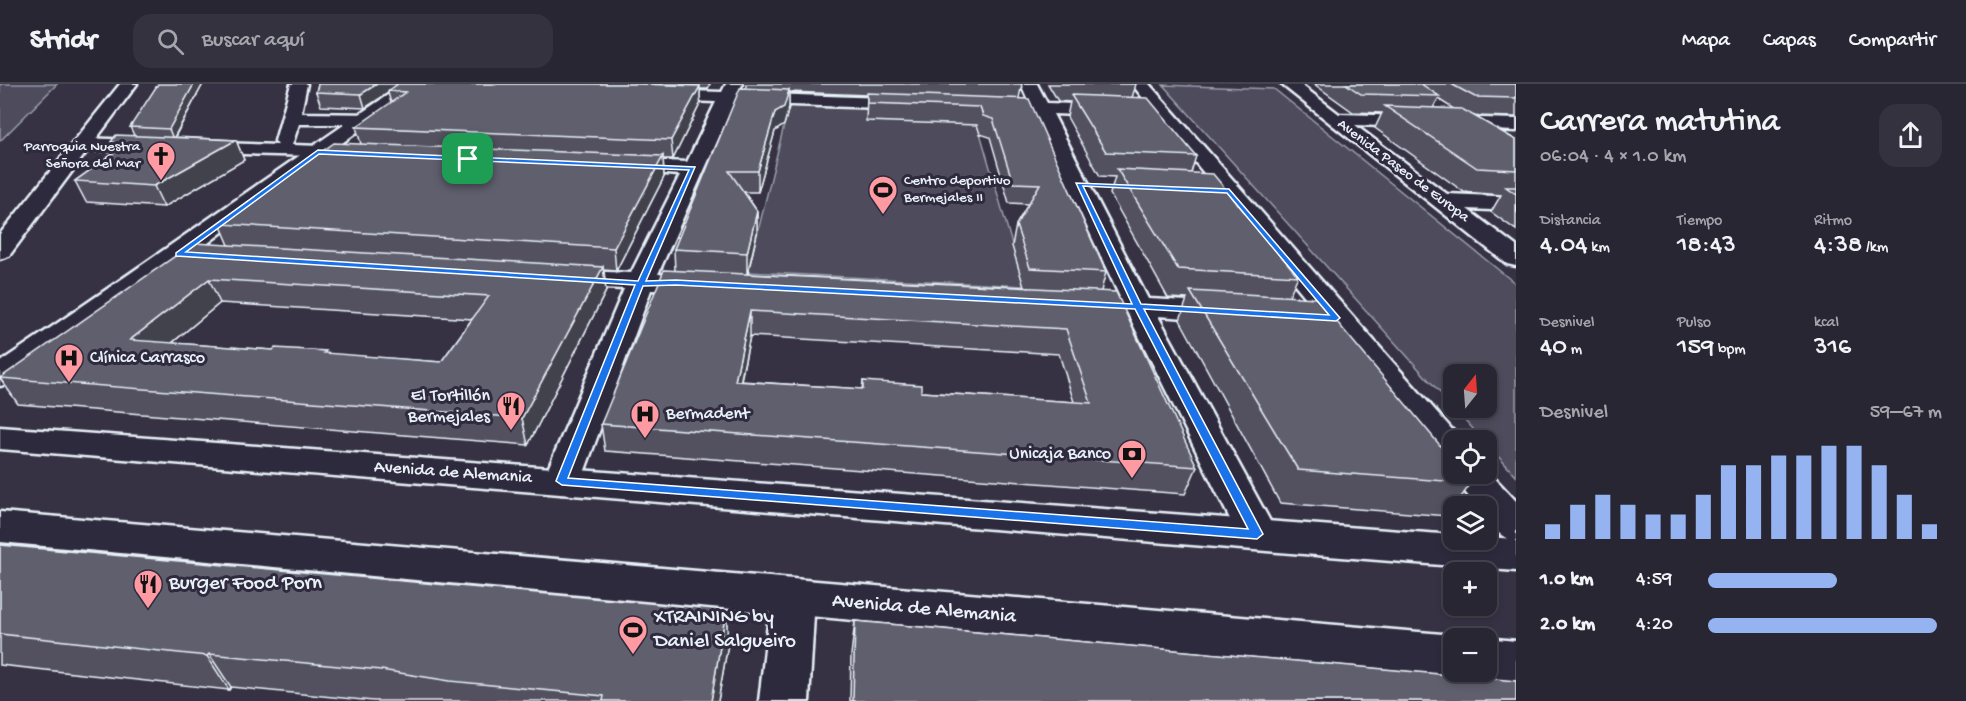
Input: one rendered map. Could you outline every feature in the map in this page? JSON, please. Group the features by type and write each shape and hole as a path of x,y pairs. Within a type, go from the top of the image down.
{"street":[{"path":"0,251 129,84"},
{"path":"283,151 299,84"},
{"path":"1140,84 1164,113 1218,190 1336,318 1443,442"},
{"name":"Avenida Paseo de Europa","path":"1289,84 1516,258"},
{"path":"0,376 178,254 413,85 435,87"},
{"path":"634,94 731,91 925,104"},
{"path":"562,481 640,283 731,91"},
{"path":"971,106 1035,96 1164,113"},
{"path":"1035,96 1090,185 1138,306 1257,534"},
{"path":"1425,101 1498,145"},
{"path":"290,119 366,118"},
{"path":"1335,119 1516,125"},
{"path":"82,144 364,154"},
{"path":"599,165 693,169"},
{"path":"1442,201 1516,204"},
{"path":"178,254 214,256"},
{"path":"534,277 734,285"},
{"path":"1054,302 1254,313"},
{"path":"1301,316 1336,318"},
{"name":"Avenida de Alemania","path":"0,438 1516,555"},
{"path":"1479,484 1516,528"},
{"name":"Avenida de Alemania","path":"0,527 1443,654"},
{"path":"784,701 793,598"},
{"path":"1497,659 1516,661"}],"shaded area":[{"path":"0,84 57,84 0,141"},
{"path":"1163,85 1274,89 1516,284 1516,476 1497,455 1497,430 1474,430 1463,418 1497,418 1497,364 1443,364 1443,396"},
{"name":"Centro deportivo Bermejales II","path":"789,105 974,112 1024,286 748,272"}],"building":[{"path":"158,84 194,84 169,129 130,127"},
{"path":"318,84 377,84 361,94 316,92"},
{"path":"398,84 700,86 671,140 356,127 406,92 388,91"},
{"path":"1346,84 1421,84 1439,96 1361,94"},
{"path":"1451,84 1516,84 1516,98 1475,97"},
{"path":"740,88 789,90 784,107 775,112 758,171 729,171 757,211 747,253 674,249"},
{"path":"867,93 1029,99 1106,272 1030,268 1016,225 1040,184 1013,183 993,119 983,116 980,107 867,103"},
{"path":"1071,95 1148,98 1196,156 1106,152"},
{"path":"1385,106 1462,109 1516,140 1516,170 1477,168"},
{"path":"116,135 236,140 154,186 75,181 127,144 111,142"},
{"path":"334,143 663,156 614,248 220,224"},
{"path":"1117,169 1213,174 1298,276 1178,269"},
{"path":"1506,187 1516,187 1516,194"},
{"path":"194,243 603,267 522,418 0,378","holes":["209,279 489,296 441,362 324,353 326,351 275,348 273,350 130,340"]},
{"path":"664,270 1116,292 1197,467 601,424","holes":["750,311 1066,329 1091,403 921,392 921,385 863,381 863,389 735,381"]},
{"path":"1190,291 1317,298 1443,449 1443,481 1298,470"},
{"path":"0,545 726,610 711,701 603,701 604,696 450,681 381,670 209,654 207,656 0,634"},
{"path":"855,621 1443,674 1443,682 1497,682 1497,679 1516,681 1516,701 853,701"}],"place":[{"name":"Parroquia Nuestra Señora del Mar","path":"161,182"},
{"name":"Centro deportivo Bermejales II","path":"883,216"},
{"name":"Clínica Carrasco","path":"69,384"},
{"name":"El Tortillón Bermejales","path":"511,432"},
{"name":"Bermadent","path":"645,440"},
{"name":"Unicaja Banco","path":"1132,480"},
{"name":"Burger Food Porn","path":"148,610"},
{"name":"XTRAINING by Daniel Salgueiro","path":"633,656"}],"route":[{"path":"468,159 318,152 275,181 178,254 640,283 676,282 1138,306 1078,184 1229,191 1336,318 1138,306 1257,534 562,481 640,283 693,169 468,159"}]}
